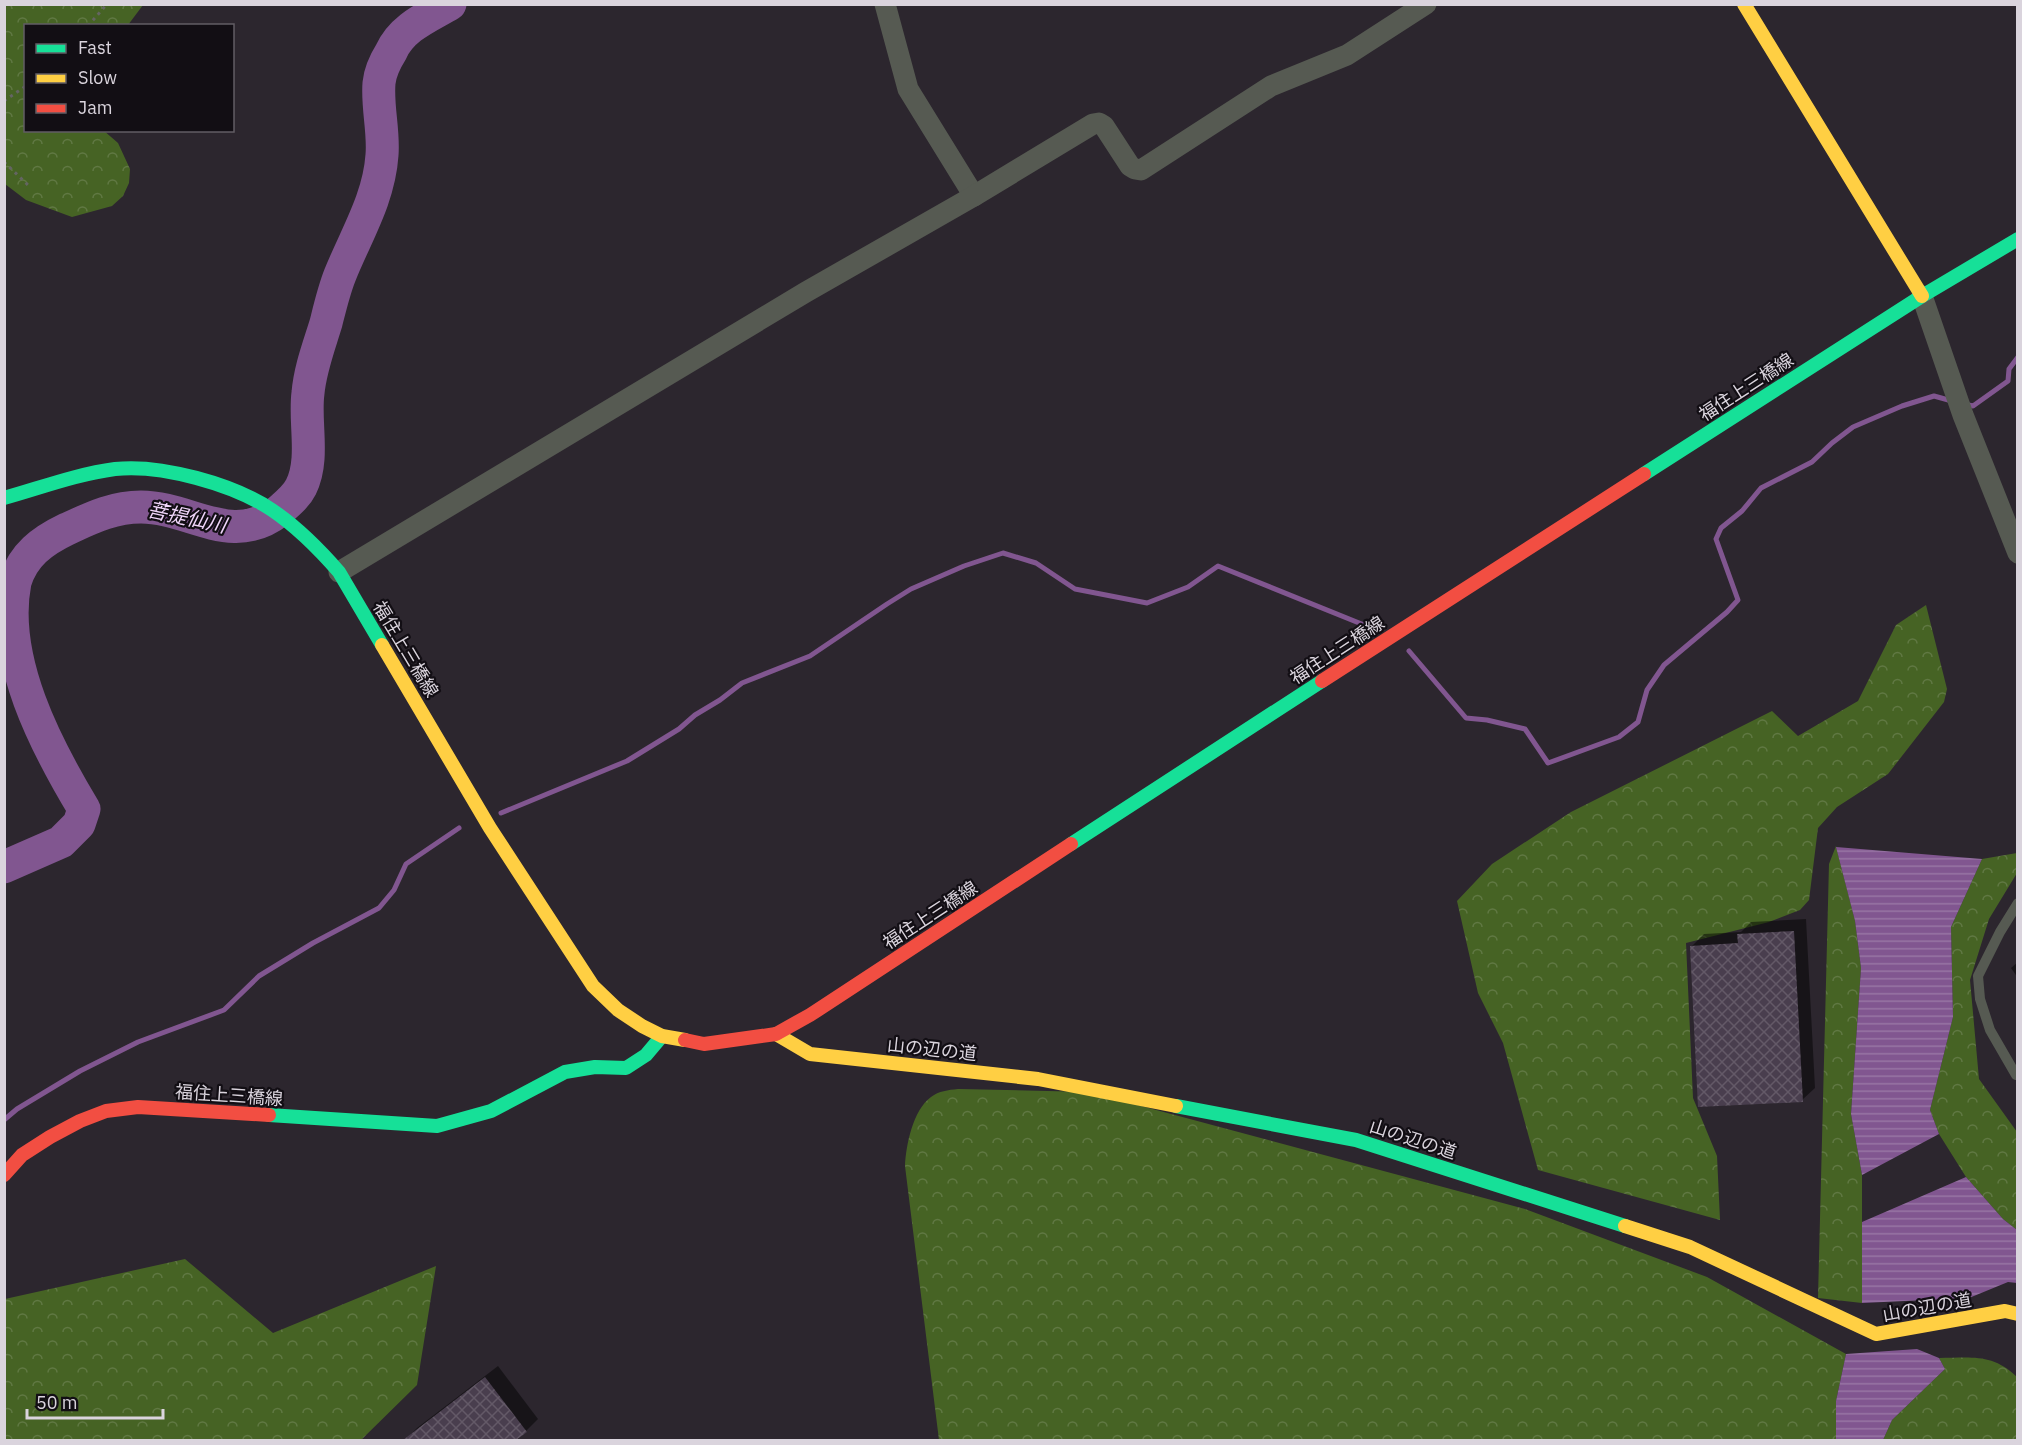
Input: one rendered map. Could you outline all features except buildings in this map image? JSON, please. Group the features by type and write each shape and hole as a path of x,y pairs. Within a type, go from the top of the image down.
{"main road":[{"path":"1744,4 1922,296"},
{"name":"福住上三橋線","path":"4,498 81,476 117,469 160,469 211,482 259,502 292,526 312,543 339,572 490,828 593,986 618,1010 662,1036 704,1044 740,1040 776,1034 820,1009 1405,627 1922,296 2018,239"},
{"name":"山の辺の道","path":"776,1034 810,1054 1038,1079 1356,1140 1690,1247 1876,1335 2006,1311 2018,1314"},
{"name":"福住上三橋線","path":"4,1175 26,1152 66,1128 106,1111 138,1107 437,1126 491,1111 565,1072 595,1067 626,1068 646,1055 662,1036"}],"street":[{"path":"885,4 908,89 974,196"},
{"path":"339,572 806,292 974,196 1093,124 1099,123 1104,126 1130,166 1141,170 1271,86 1347,55 1426,4"},
{"path":"1922,296 1963,415 2018,553"}],"lane":[{"path":"2016,1075 1990,1030 1980,999 1978,976 2000,932 2018,903"}],"path":[{"path":"90,24 107,4"},
{"path":"4,101 24,87"},
{"path":"4,162 28,185"}],"green space":[{"path":"4,5 143,5 129,24 24,24 24,132 105,132 118,143 130,169 129,183 123,196 112,206 72,217 26,200 5,184"},
{"path":"1926,605 1947,689 1944,702 1888,774 1837,807 1818,828 1809,900 1800,910 1769,922 1686,943 1693,1098 1717,1156 1720,1220 1538,1170 1503,1043 1478,993 1457,901 1492,864 1571,812 1772,711 1798,736 1858,701 1896,625"},
{"path":"1836,846 1855,921 1861,968 1851,1114 1862,1175 1862,1303 1818,1298 1829,864"},
{"path":"2017,853 2017,873 1989,919 1970,980 1979,1079 2017,1132 2017,1230 2003,1219 1966,1177 1939,1134 1930,1110 1953,1017 1951,927 1982,859"},
{"path":"958,1089 1089,1092 1525,1209 1707,1277 1846,1354 1836,1401 1836,1440 939,1440 905,1166 909,1138 919,1110 934,1095"},
{"path":"185,1259 273,1333 436,1266 417,1385 361,1440 5,1440 5,1299"},
{"path":"1939,1358 1990,1360 2008,1369 2017,1377 2017,1440 1883,1440 1892,1420 1945,1369"}],"shaded area":[{"path":"1836,847 1982,859 1951,927 1953,1017 1930,1110 1939,1134 1862,1175 1851,1114 1861,968 1855,921"},
{"path":"1966,1177 2003,1219 2017,1230 2017,1283 2008,1282 1969,1298 1862,1303 1862,1222"},
{"path":"1917,1349 1939,1358 1945,1369 1892,1420 1883,1440 1836,1440 1836,1401 1846,1354"}],"waterway":[{"name":"菩提仙川","path":"4,867 61,842 79,824 84,809 42,730 20,671 14,641 12,611 15,582 23,564 49,539 67,529 112,511 131,507 159,509 211,523 244,526 262,521 279,511 297,494 307,465 307,404 313,366 338,281 372,202 380,171 382,146 379,83 381,75 389,55 402,36 416,24 450,4"},
{"path":"1964,404 1973,406 2008,381 2009,369 2018,357"},
{"path":"1409,651 1466,718 1487,720 1525,729 1548,763 1619,737 1638,722 1647,690 1664,665 1738,600 1716,539 1721,528 1742,511 1761,488 1812,462 1853,427 1902,406 1934,396 1952,401"},
{"path":"501,813 627,761 679,729 695,715 742,683 810,656 911,589 964,566 1003,553 1036,563 1075,589 1147,603 1188,587 1218,566 1374,629"},
{"path":"4,1120 17,1109 80,1071 138,1042 224,1010 259,976 313,943 379,908 394,890 406,864 459,828"}],"traffic: fast":[{"path":"1644,474 1922,296 2018,239"},
{"path":"4,498 87,474 115,469 133,468 175,473 217,484 272,510 324,555 339,572 382,645"},
{"path":"1071,844 1322,681"},
{"path":"269,1115 437,1126 491,1111 565,1072 595,1067 626,1068 646,1055 662,1036"},
{"path":"1176,1106 1356,1140 1625,1226"}],"traffic: slow":[{"path":"1744,4 1922,296"},
{"path":"382,645 490,828 593,986 618,1010 642,1026 662,1036 685,1040"},
{"path":"776,1034 810,1054 1038,1079 1176,1106"},
{"path":"1625,1226 1690,1247 1876,1334 2005,1311 2018,1314"}],"traffic: jam":[{"path":"1322,681 1644,474"},
{"path":"685,1040 704,1044 776,1034 810,1015 1071,844"},
{"path":"4,1175 22,1155 50,1137 80,1121 106,1111 138,1107 269,1115"}]}
